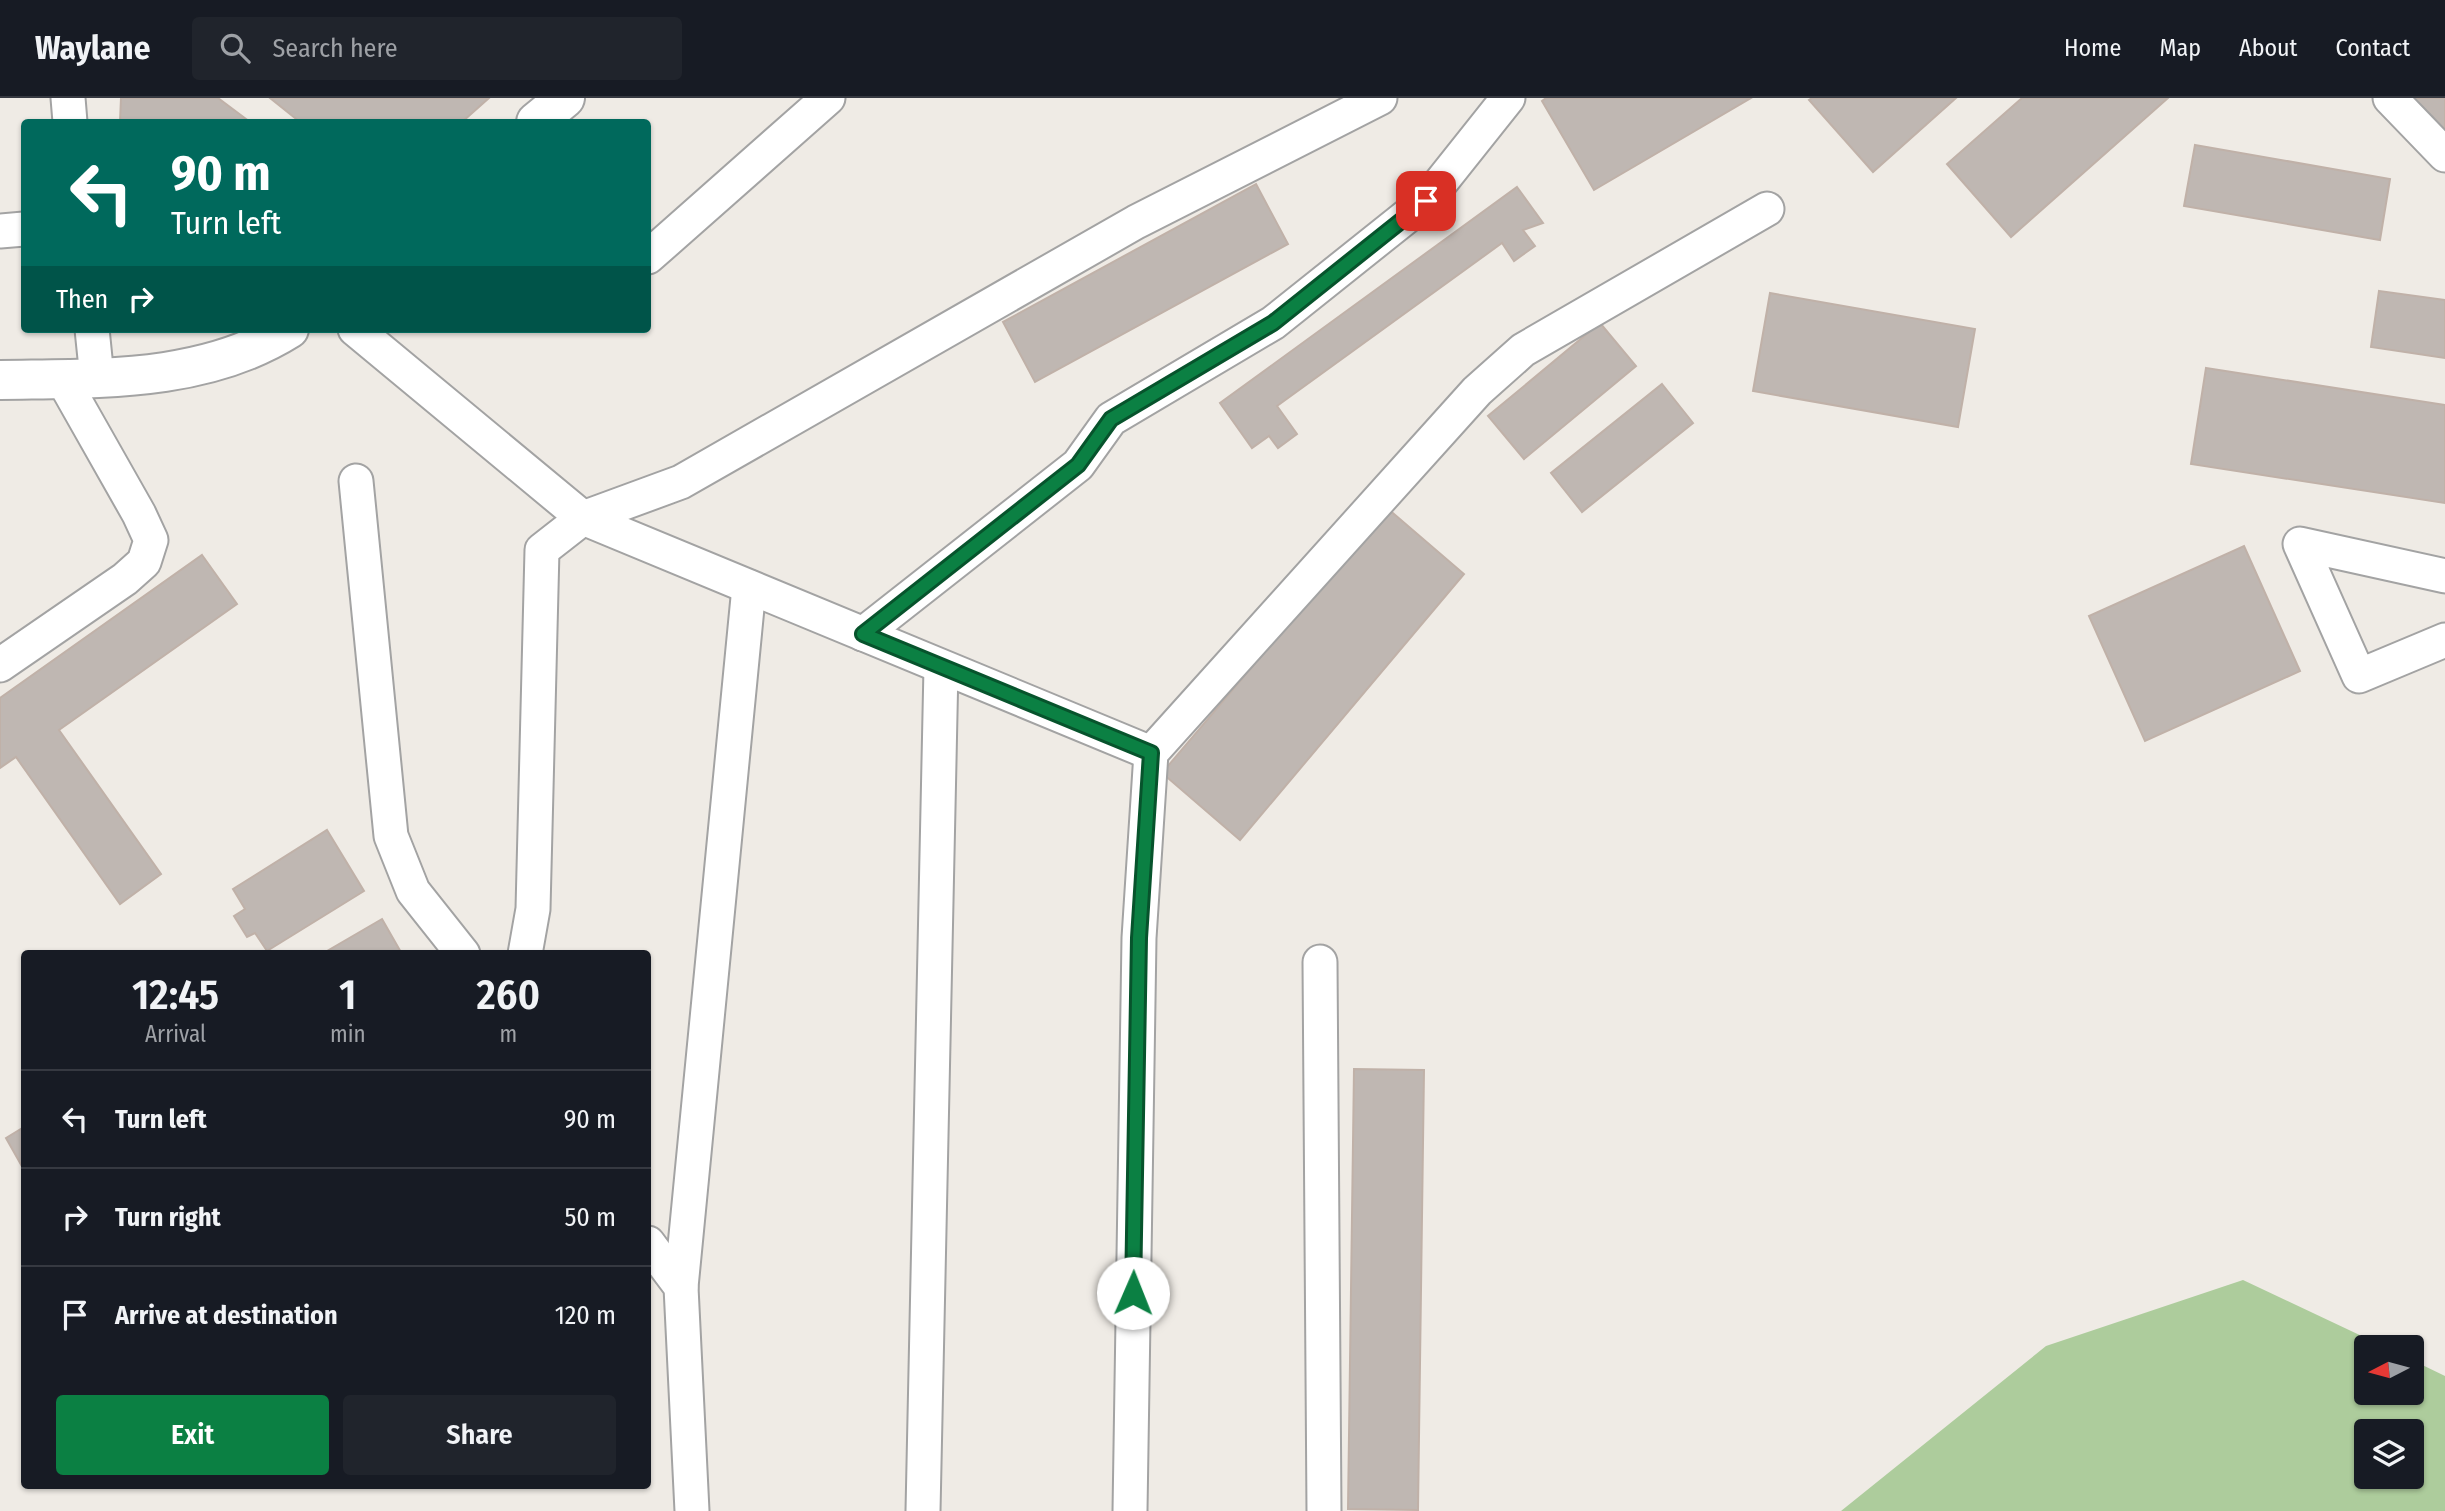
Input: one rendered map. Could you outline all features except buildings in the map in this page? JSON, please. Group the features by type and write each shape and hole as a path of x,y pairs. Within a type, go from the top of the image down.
{"street":[{"path":"68,98 70,119"},
{"path":"540,119 565,98"},
{"path":"651,254 828,98"},
{"path":"527,950 533,909 542,550 583,518 681,482 1337,107 1380,98"},
{"path":"863,634 1078,465 1111,419 1273,323 1426,201 1508,98"},
{"path":"2390,98 2445,155"},
{"path":"1130,1511 1139,938 1151,753 1477,391 1522,350 1767,209"},
{"path":"0,231 21,229"},
{"path":"0,665 125,579 144,562 151,540 80,378 91,333"},
{"path":"0,380 169,373 220,361 282,333"},
{"path":"360,333 583,518 1151,753"},
{"path":"356,481 391,836 413,891 460,950"},
{"path":"2445,576 2300,544 2359,676 2445,640"},
{"path":"692,1511 681,1287 749,587"},
{"path":"923,1511 941,667"},
{"path":"1320,962 1324,1511"},
{"path":"651,1247 681,1287"}],"green space":[{"path":"2243,1280 2360,1335 2354,1335 2354,1405 2424,1405 2424,1366 2445,1376 2445,1511 1841,1511 2046,1346"}],"route":[{"path":"1133,1293 1139,938 1151,753 863,634 1078,465 1111,419 1273,323 1426,201"}]}
